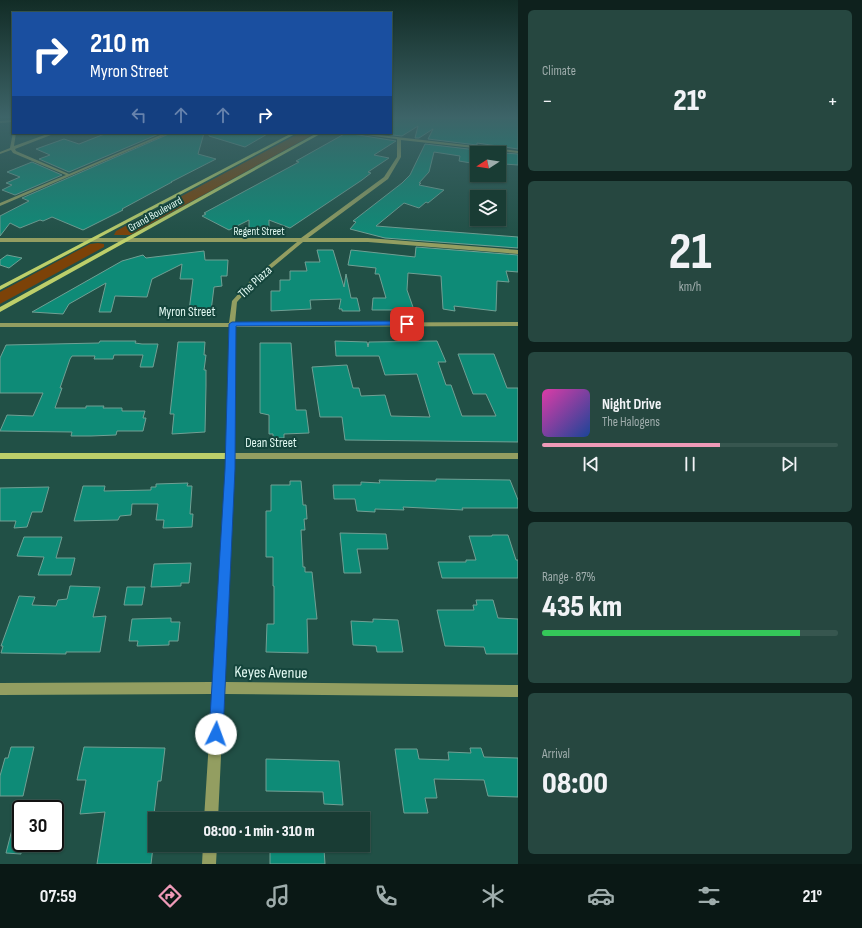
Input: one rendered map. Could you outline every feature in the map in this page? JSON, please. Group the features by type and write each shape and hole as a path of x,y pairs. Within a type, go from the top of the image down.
{"street":[{"path":"29,158 69,175"},
{"path":"0,205 108,158"},
{"name":"Grand Boulevard","path":"0,288 247,158"},
{"name":"Grand Boulevard","path":"0,310 275,158"},
{"name":"The Plaza","path":"211,812 230,456 232,324 234,302 253,281 302,240 386,178 398,158"},
{"name":"Regent Street","path":"0,240 368,240 518,252"},
{"name":"Myron Street","path":"0,325 518,324"},
{"name":"Dean Street","path":"0,456 518,456"},
{"name":"Keyes Avenue","path":"0,689 219,688 518,691"},
{"path":"209,864 210,852"}],"shaded area":[{"path":"252,158 270,158 130,235 114,235 116,231"},
{"path":"90,244 104,244 104,247 0,304 0,292"}],"building":[{"path":"41,158 101,158 69,172 39,159"},
{"path":"113,158 216,159 83,230 52,217 20,228 10,223 0,236 0,216 29,201 22,198"},
{"path":"301,158 389,158 368,172 371,173 362,180 290,228 269,220 269,228 249,229 249,220 229,230 202,216 206,214 204,213 299,162 296,161"},
{"path":"418,158 432,158 429,172 419,183 421,183 419,185 444,190 428,203 426,202 419,208 404,203 376,226 518,237 518,248 385,238 350,229 356,222 353,221 402,183 410,175"},
{"path":"460,158 470,158 470,163 459,161"},
{"path":"506,158 518,158 518,165 506,164"},
{"path":"32,162 62,175 15,195 2,190 12,185 6,183 20,177 7,172"},
{"path":"416,247 518,255 518,272 506,271 509,282 497,281 496,311 454,306 455,311 443,309 441,276 408,273 407,290 414,310 372,310 373,298 386,298 379,274 375,274 376,268 348,265 351,250 415,257"},
{"path":"317,250 333,250 344,287 346,274 351,298 357,298 360,311 342,311 342,309 339,309 341,299 310,300 311,309 271,311 271,291 280,291 280,280 290,280 290,271 307,271 305,262 320,262"},
{"path":"204,251 205,260 228,260 227,276 221,276 222,286 214,287 211,311 189,311 193,279 180,279 182,264 152,279 147,297 115,296 111,312 99,312 106,283 69,304 63,314 32,312 122,261 143,255 146,258"},
{"path":"7,255 22,258 9,268 0,265 0,260"},
{"path":"100,341 136,341 135,343 158,344 153,367 140,367 143,355 114,355 113,359 94,359 95,356 72,356 60,388 62,388 55,408 86,408 86,406 104,406 103,408 122,408 122,411 145,411 143,418 146,418 143,431 117,431 116,435 71,436 72,432 0,431 7,415 33,416 43,393 0,393 0,358 6,345 99,343"},
{"path":"335,341 367,342 368,347 369,342 437,341 446,362 438,362 446,385 451,385 462,416 496,416 486,394 473,394 458,354 494,354 507,388 518,388 518,442 345,440 342,417 320,417 312,367 347,365 353,388 359,388 361,396 385,395 391,416 430,417 417,374 385,375 379,356 336,356"},
{"path":"178,342 205,342 205,432 172,434 174,414 170,414"},
{"path":"260,343 291,343 296,410 306,410 309,433 284,434 284,438 273,438 273,434 269,434 269,415 260,413"},
{"path":"436,479 510,480 518,500 518,508 462,508 463,510 403,507 404,510 375,509 375,512 357,511 355,499 334,499 333,485 361,485 361,482 380,483 379,480 436,481"},
{"path":"290,481 301,481 303,505 306,505 307,519 304,519 305,530 301,530 303,567 305,567 305,572 312,572 317,619 307,619 308,653 266,652 267,624 274,624 274,586 273,557 266,557 266,511 271,511 271,485 290,485"},
{"path":"188,483 187,486 192,486 190,514 193,514 192,527 163,528 164,520 156,520 158,504 132,504 131,515 120,516 118,520 74,521 83,486 105,486 104,491 151,490 151,487 156,487 156,484"},
{"path":"49,487 42,512 32,512 27,527 14,528 16,521 0,521 0,488"},
{"path":"340,533 386,534 388,549 357,549 361,573 344,573"},
{"path":"508,535 516,560 518,560 518,578 442,578 438,562 466,562 466,560 476,560 469,536"},
{"path":"24,537 62,537 56,558 75,558 71,575 38,575 44,557 17,556"},
{"path":"191,563 189,583 181,583 181,586 151,587 154,564"},
{"path":"70,586 100,587 93,617 106,616 100,652 66,652 66,654 1,653 3,646 1,646 19,596 35,597 32,605 56,606 58,600 67,599"},
{"path":"127,587 145,587 142,605 124,605"},
{"path":"476,600 493,600 498,618 518,619 518,654 486,654 484,647 445,646 437,610 474,610 473,605 477,605"},
{"path":"171,618 171,622 180,622 178,641 169,641 169,645 137,646 138,641 129,641 132,619"},
{"path":"373,619 398,620 403,652 377,652 376,646 353,645 351,621 373,622"},
{"path":"11,747 34,747 23,796 0,796 0,776 5,758 8,758"},
{"path":"84,747 165,748 161,781 158,781 154,812 148,812 148,852 152,852 151,864 97,864 105,812 80,814 86,780 77,780"},
{"path":"470,748 481,748 484,757 518,758 518,797 488,796 484,780 434,779 437,798 425,798 428,813 404,813 395,749 417,749 419,759 449,760 448,752 471,753"},
{"path":"266,759 339,761 343,805 324,804 323,792 266,791"},
{"path":"12,830 12,852 21,852 21,854 6,853"},
{"path":"270,852 324,852 325,864 270,864"}],"route":[{"path":"216,734 231,447 232,324 407,324"}]}
